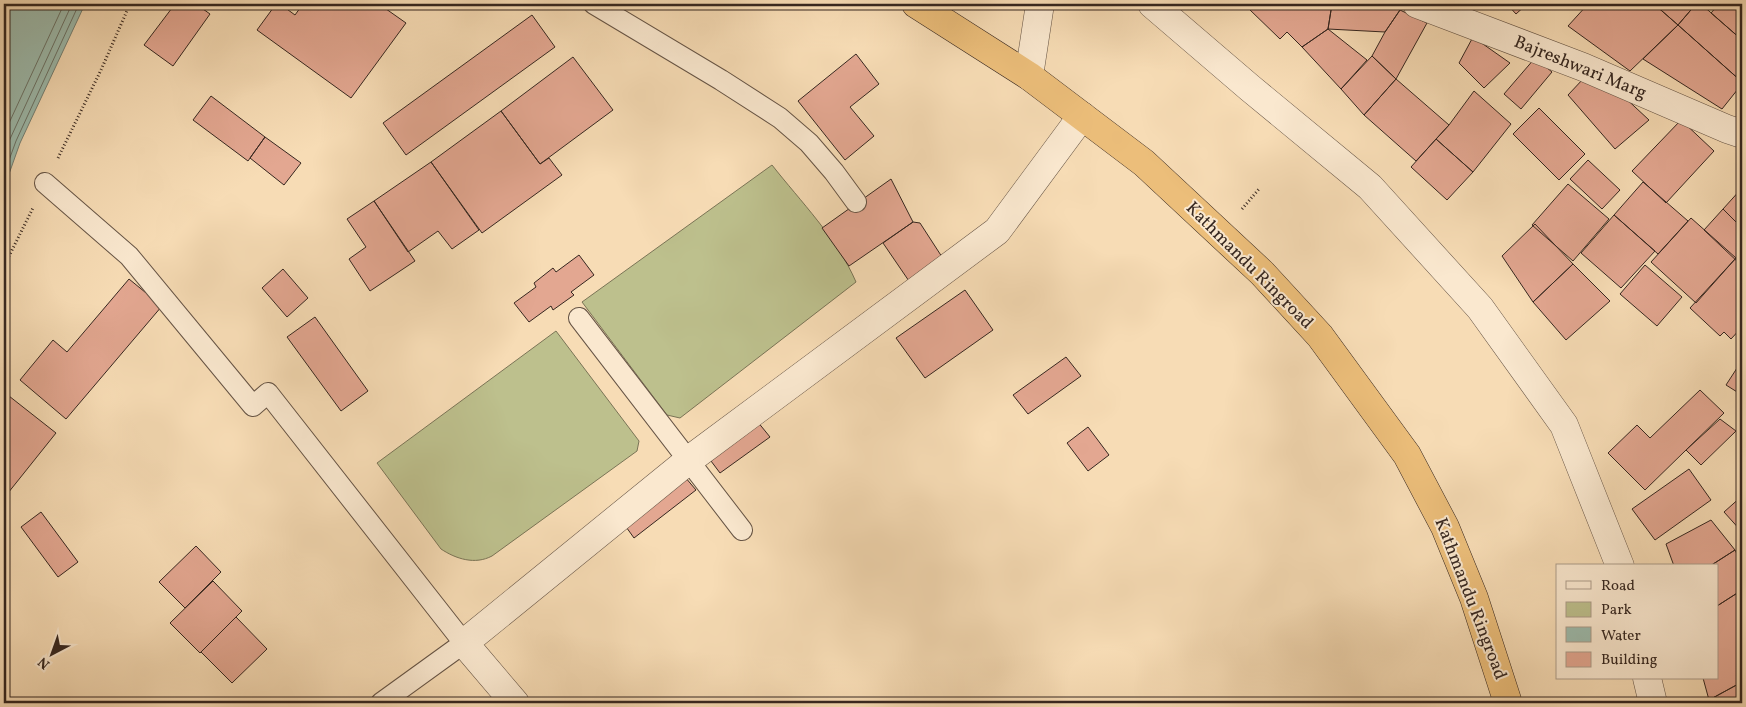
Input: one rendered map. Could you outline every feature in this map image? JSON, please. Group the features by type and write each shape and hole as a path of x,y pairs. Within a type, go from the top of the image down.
{"highway":[{"name":"Kathmandu Ringroad","path":"916,4 1029,76 1144,163 1262,273 1320,336 1407,455 1449,536 1474,598 1508,703"}],"street":[{"path":"1029,76 1040,4"},
{"path":"1152,4 1370,187 1480,308 1564,425 1619,564"},
{"name":"Bajreshwari Marg","path":"1417,4 1583,67 1742,134"},
{"path":"515,703 464,643 689,460 997,231 1082,116"},
{"path":"1647,680 1653,703"}],"lane":[{"path":"594,4 721,80 780,118 809,144 834,172 856,202"},
{"path":"45,184 129,256 253,406 268,393 464,643 381,703"},
{"path":"578,318 742,530"}],"path":[{"path":"4,266 101,70 130,4"}],"green space":[{"path":"772,165 829,235 856,282 680,418 667,415 582,302"},
{"path":"556,331 639,441 637,451 492,556 486,559 466,560 453,556 441,549 377,463"}],"water":[{"path":"4,4 85,4 20,143 4,188"}],"building":[{"path":"175,4 196,4 210,14 173,66 144,45"},
{"path":"276,4 280,4 295,15 303,4 379,4 406,23 351,98 257,30"},
{"path":"1254,4 1332,4 1328,29 1302,47 1287,32 1280,39 1249,9"},
{"path":"1332,4 1379,4 1400,10 1385,32 1328,29"},
{"path":"1507,4 1527,4 1516,14"},
{"path":"1588,4 1654,4 1678,25 1630,71 1568,26"},
{"path":"1654,4 1696,4 1678,25"},
{"path":"1696,4 1701,4 1742,40 1742,82 1678,25"},
{"path":"1719,4 1742,4 1742,40 1711,13"},
{"path":"1400,10 1427,23 1396,79 1372,56"},
{"path":"532,15 555,47 406,155 383,123"},
{"path":"1678,25 1742,82 1722,109 1643,59"},
{"path":"1328,29 1367,60 1341,89 1302,47"},
{"path":"1473,37 1510,63 1484,88 1459,63"},
{"path":"856,54 879,84 850,107 874,136 845,160 798,101"},
{"path":"1372,56 1396,79 1364,115 1341,89"},
{"path":"573,57 613,110 540,164 501,111"},
{"path":"1535,58 1552,72 1521,109 1504,94"},
{"path":"1584,78 1621,94 1649,120 1615,149 1568,95"},
{"path":"1396,79 1449,125 1416,161 1364,115"},
{"path":"1474,91 1511,124 1473,172 1436,139 1449,125"},
{"path":"211,96 265,137 248,161 193,120"},
{"path":"1539,108 1585,154 1559,180 1513,134"},
{"path":"501,111 540,164 549,158 562,175 482,233 431,162"},
{"path":"1681,120 1714,151 1666,203 1632,171"},
{"path":"265,137 301,163 284,185 250,158"},
{"path":"1436,139 1473,172 1447,200 1411,167"},
{"path":"1588,160 1620,190 1602,209 1570,179"},
{"path":"431,162 479,230 452,249 438,231 408,252 374,201"},
{"path":"891,179 913,222 849,266 822,228"},
{"path":"1643,182 1688,221 1658,254 1614,215"},
{"path":"1568,184 1609,219 1573,261 1532,225"},
{"path":"1742,188 1742,228 1723,209"},
{"path":"374,201 415,261 370,291 349,259 366,247 347,219"},
{"path":"1723,209 1742,228 1742,261 1740,264 1704,230"},
{"path":"1614,215 1655,251 1621,288 1581,253"},
{"path":"1691,218 1736,258 1696,303 1651,262"},
{"path":"913,222 920,223 944,260 911,284 883,243"},
{"path":"1535,224 1573,264 1533,302 1502,256"},
{"path":"579,255 594,275 571,292 574,295 553,310 551,306 529,322 514,303 536,287 534,283 553,268 556,272"},
{"path":"1736,258 1742,266 1742,327 1731,339 1724,332 1720,336 1690,308"},
{"path":"1573,264 1610,301 1566,340 1533,302"},
{"path":"1645,265 1682,297 1657,326 1620,294"},
{"path":"283,269 308,298 287,317 262,288"},
{"path":"129,279 162,306 66,419 20,380 53,340 67,352"},
{"path":"965,290 993,330 925,378 896,338"},
{"path":"315,317 368,391 341,411 287,337"},
{"path":"1066,357 1081,376 1028,414 1013,395"},
{"path":"1739,365 1742,367 1742,395 1726,385"},
{"path":"1700,390 1724,413 1645,490 1608,453 1637,425 1650,438"},
{"path":"9,396 56,433 4,498 4,403"},
{"path":"1720,419 1736,431 1701,465 1686,450"},
{"path":"757,421 770,437 720,473 708,457"},
{"path":"1088,427 1109,455 1088,471 1067,443"},
{"path":"1689,469 1711,500 1655,540 1632,509"},
{"path":"685,477 696,490 634,538 624,524"},
{"path":"1742,496 1742,532 1724,512"},
{"path":"41,512 78,562 58,577 21,527"},
{"path":"1711,520 1735,550 1713,564 1673,564 1666,544"},
{"path":"196,546 221,572 185,608 159,582"},
{"path":"1735,550 1742,564 1742,590 1718,605 1718,564 1713,564"},
{"path":"213,581 242,611 200,653 170,623"},
{"path":"1742,590 1742,682 1709,700 1704,680 1718,680 1718,605"},
{"path":"236,617 267,649 232,683 201,652"},
{"path":"1742,682 1742,703 1711,703 1709,700"}]}
